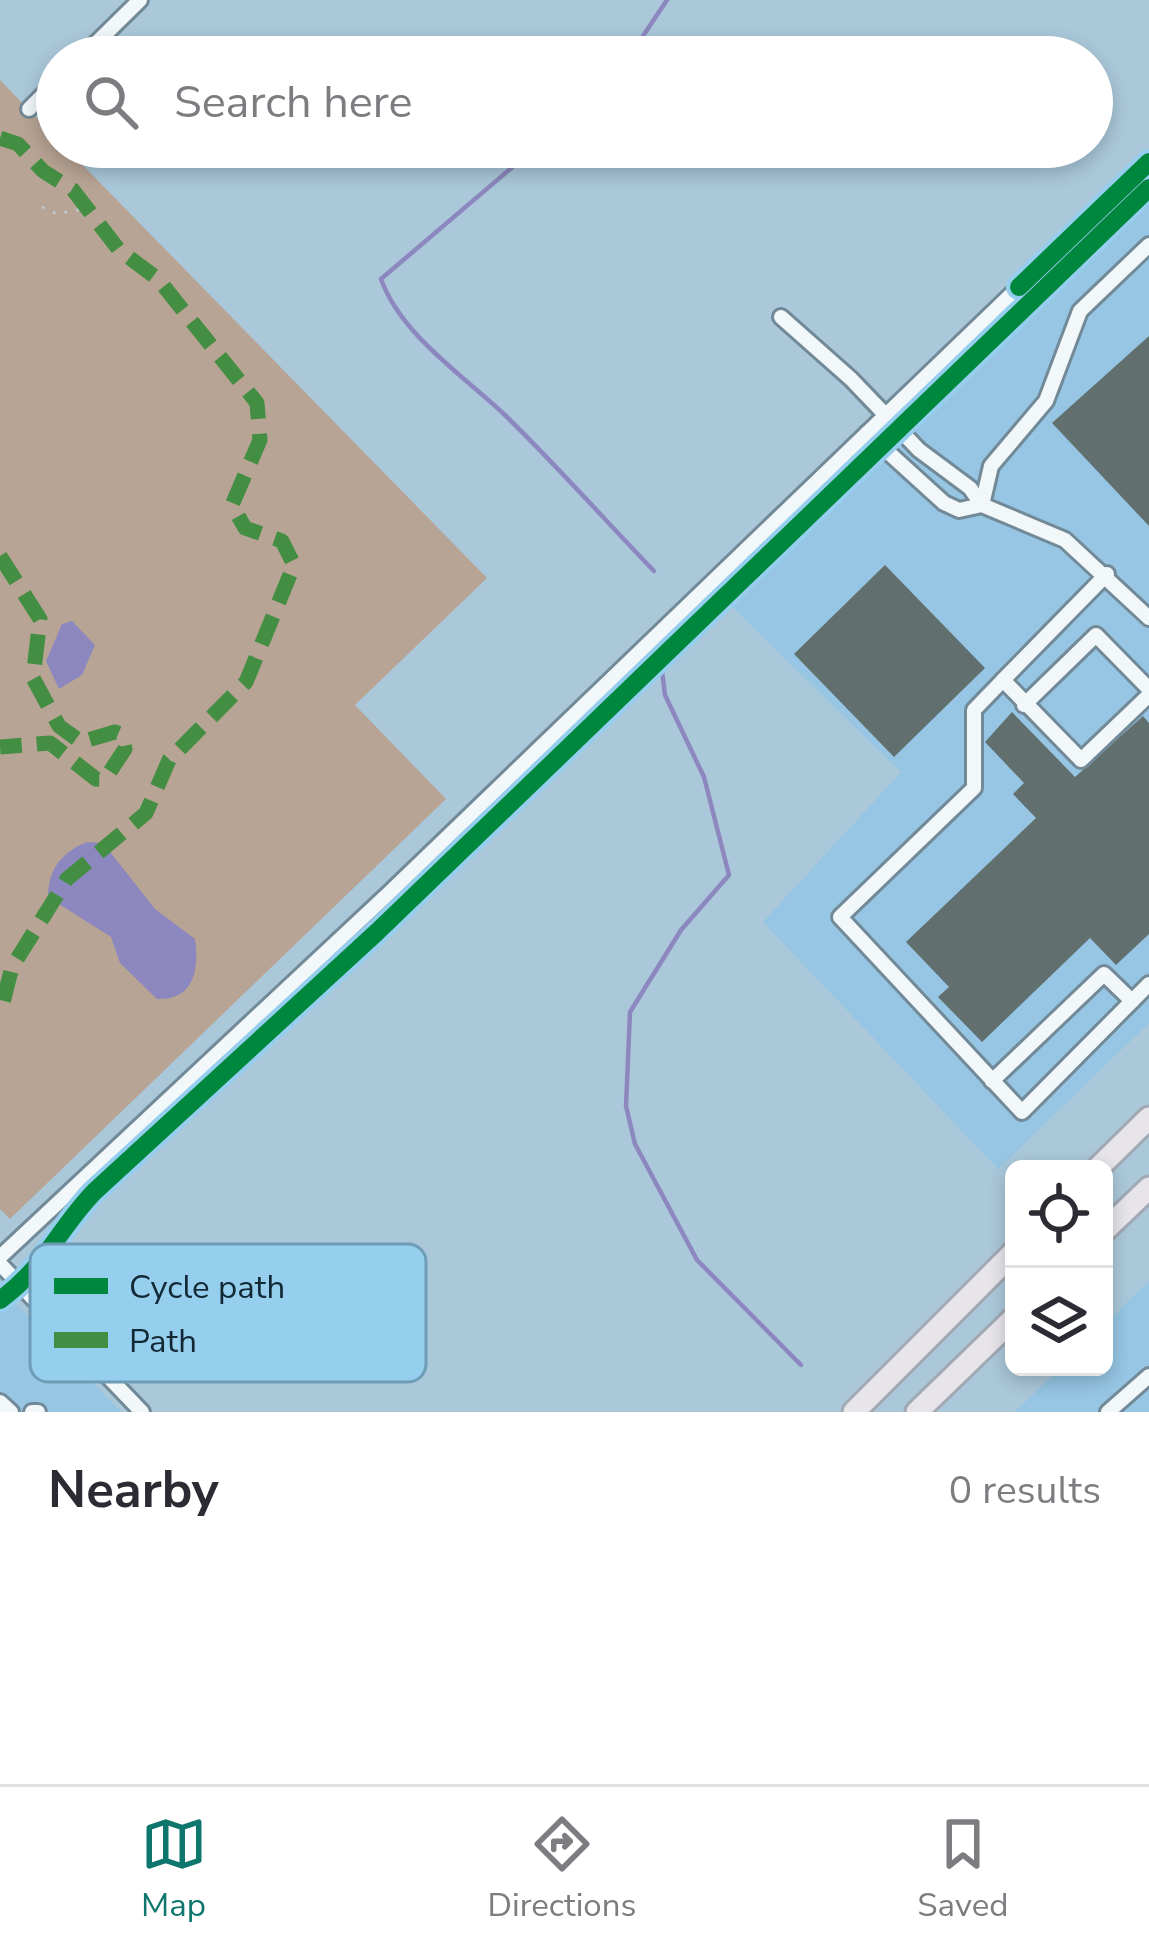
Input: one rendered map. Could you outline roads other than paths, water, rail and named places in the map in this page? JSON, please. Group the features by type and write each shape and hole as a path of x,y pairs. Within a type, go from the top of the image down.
{"highway":[{"path":"1106,1160 1149,1118"},
{"path":"1113,1222 1149,1188"},
{"path":"854,1412 1005,1261"},
{"path":"917,1412 1005,1327"}],"street":[{"path":"103,36 140,0"},
{"path":"29,109 36,102"},
{"path":"30,1292 0,1260 1149,162"},
{"path":"982,506 991,466 1046,401 1080,311 1149,245"},
{"path":"782,317 885,416 970,488 982,506"},
{"path":"867,434 944,503 958,510 982,506 1065,540 1107,574 1149,618"},
{"path":"1107,574 974,710 974,788 840,917 1022,1112 1149,984"},
{"path":"1003,680 1024,705 1081,760 1149,692 1096,635 1024,705"},
{"path":"992,1081 1104,974 1132,1001"},
{"path":"1108,1412 1149,1376"},
{"path":"114,1382 142,1412"},
{"path":"0,1402 11,1412"}],"waterway":[{"path":"643,36 667,0"},
{"path":"511,168 381,279 418,336 506,416 654,571"},
{"path":"662,671 665,695 704,777 729,875 681,930 630,1012 626,1106 635,1144 697,1260 801,1365"}]}
